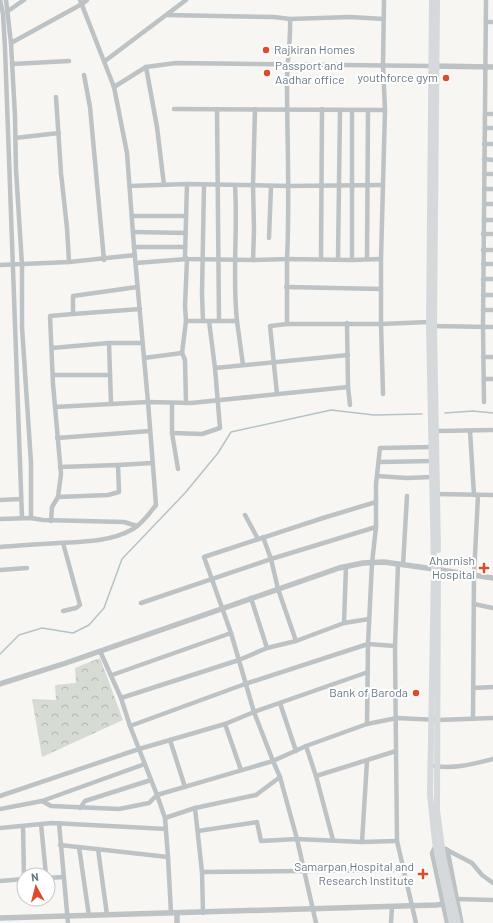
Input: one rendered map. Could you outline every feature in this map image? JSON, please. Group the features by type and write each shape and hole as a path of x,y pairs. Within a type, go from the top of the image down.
{"main road":[{"path":"432,0 434,66"},
{"path":"435,494 432,477 433,411 431,325 434,66 437,0"},
{"path":"433,411 437,430 435,494 437,569 434,766 437,810 452,923"},
{"path":"434,766 430,794 436,845 443,853 460,923"}],"street":[{"path":"0,0 3,14 5,48 22,518"},
{"path":"6,0 12,64 16,170 22,265 22,312 31,463 30,518"},
{"path":"8,11 24,0"},
{"path":"10,43 87,0"},
{"path":"105,62 186,0"},
{"path":"382,394 381,259 386,110 383,65 384,0"},
{"path":"484,402 483,234 486,0"},
{"path":"0,546 110,539 132,530 146,518 156,504 127,153 114,87 81,2"},
{"path":"167,15 274,16 290,19 384,19"},
{"path":"286,324 289,186 287,64 290,19"},
{"path":"486,22 493,22"},
{"path":"12,64 69,61"},
{"path":"114,87 146,67 176,63 493,67"},
{"path":"146,67 164,184"},
{"path":"84,75 90,107 104,260"},
{"path":"56,97 61,173 70,262"},
{"path":"174,109 386,110"},
{"path":"217,109 220,321"},
{"path":"253,260 255,109"},
{"path":"321,259 322,110"},
{"path":"338,259 340,110"},
{"path":"352,110 352,260"},
{"path":"367,259 369,186 368,110"},
{"path":"485,114 493,114"},
{"path":"485,128 493,128"},
{"path":"15,138 58,133"},
{"path":"484,144 493,144"},
{"path":"484,160 493,160"},
{"path":"484,174 493,174"},
{"path":"130,186 164,184 271,186 383,185"},
{"path":"186,403 185,360 182,352 186,321 185,247 187,184"},
{"path":"203,321 204,185"},
{"path":"235,185 235,298 244,366"},
{"path":"269,238 271,186"},
{"path":"484,189 493,189"},
{"path":"484,204 493,204"},
{"path":"132,216 186,216"},
{"path":"484,220 493,220"},
{"path":"133,232 186,233"},
{"path":"483,234 493,234"},
{"path":"134,246 185,247"},
{"path":"483,250 493,250"},
{"path":"0,266 104,260 135,255"},
{"path":"136,262 186,259 381,259"},
{"path":"483,264 493,264"},
{"path":"483,279 493,279"},
{"path":"73,314 73,296 137,287"},
{"path":"286,287 381,289"},
{"path":"483,295 493,295"},
{"path":"51,521 52,507 58,497 61,474 57,438 50,316 140,309"},
{"path":"483,310 493,310"},
{"path":"14,313 22,312"},
{"path":"186,321 237,320"},
{"path":"172,433 202,434 220,428 209,321"},
{"path":"347,323 348,386 350,405"},
{"path":"277,394 270,326 286,324 347,323 493,327"},
{"path":"52,348 109,343 142,343"},
{"path":"109,343 112,404"},
{"path":"144,358 182,352"},
{"path":"215,368 348,355"},
{"path":"483,357 493,357"},
{"path":"53,375 110,375"},
{"path":"484,379 493,379"},
{"path":"55,407 148,402 186,403 348,386"},
{"path":"172,403 172,433 178,469"},
{"path":"437,430 493,430"},
{"path":"57,438 150,431"},
{"path":"470,431 476,495 473,719"},
{"path":"367,724 369,619 380,448 432,446"},
{"path":"378,462 432,461"},
{"path":"60,467 152,462"},
{"path":"58,497 108,495 119,492 118,465"},
{"path":"377,476 407,478 432,477"},
{"path":"435,494 493,495"},
{"path":"407,496 395,646 397,841 416,923"},
{"path":"0,500 21,499"},
{"path":"316,923 297,839 280,777 254,712 239,660 204,557 376,502"},
{"path":"245,515 261,538 271,559 278,589 296,641"},
{"path":"0,519 30,518 51,521 124,522 137,526"},
{"path":"141,603 271,559 376,527"},
{"path":"63,543 80,605 76,608 63,611"},
{"path":"0,684 346,566 372,562 401,564 493,578"},
{"path":"344,623 346,566"},
{"path":"0,570 27,568"},
{"path":"251,598 267,648"},
{"path":"474,604 493,608"},
{"path":"121,698 239,660 267,648 296,641 344,623 369,619"},
{"path":"112,675 230,633"},
{"path":"130,726 245,684 368,644 395,646"},
{"path":"100,651 121,698 165,818 174,913 177,923"},
{"path":"0,796 139,749 225,724 254,712 368,672"},
{"path":"473,688 493,687"},
{"path":"280,703 296,751"},
{"path":"42,802 51,806 119,809 149,803 157,795 273,761 306,746 367,724 396,718 435,720 493,718"},
{"path":"225,724 241,770"},
{"path":"170,740 185,787"},
{"path":"306,746 316,776 333,840"},
{"path":"316,776 396,751"},
{"path":"434,766 449,768 476,764 493,759"},
{"path":"362,842 366,761"},
{"path":"0,809 42,802 145,764"},
{"path":"165,818 195,808 256,795 280,777"},
{"path":"80,808 85,801 151,780"},
{"path":"195,808 202,872 202,913"},
{"path":"198,831 258,822 261,841 297,839 362,842 397,841"},
{"path":"0,828 59,823 166,829"},
{"path":"59,823 68,923"},
{"path":"41,824 45,867"},
{"path":"23,826 24,867"},
{"path":"60,845 168,857"},
{"path":"436,845 432,853 447,923"},
{"path":"79,847 89,916"},
{"path":"98,849 107,916"},
{"path":"443,853 472,863 482,875 493,883"},
{"path":"443,853 456,899 460,923"},
{"path":"202,872 404,870"},
{"path":"56,877 63,877"},
{"path":"0,881 16,880"},
{"path":"456,899 493,900"},
{"path":"0,918 392,907 443,904"},
{"path":"391,923 392,907"}],"green space":[{"path":"100,658 123,720 42,757 32,699 56,700 55,685 76,683 75,668"}],"waterway":[{"path":"0,654 19,635 42,628 73,633 89,625 104,608 122,559 185,493 218,453 231,432 331,410 374,415 422,414"},
{"path":"445,413 473,411 493,413"}],"place":[{"name":"Rajkiran Homes","path":"266,50"},
{"name":"Passport and Aadhar office","path":"267,73"},
{"name":"youthforce gym","path":"446,78"},
{"name":"Aharnish Hospital","path":"484,568"},
{"name":"Bank of Baroda","path":"416,693"},
{"name":"Samarpan Hospital and Research Institute","path":"423,874"}]}
